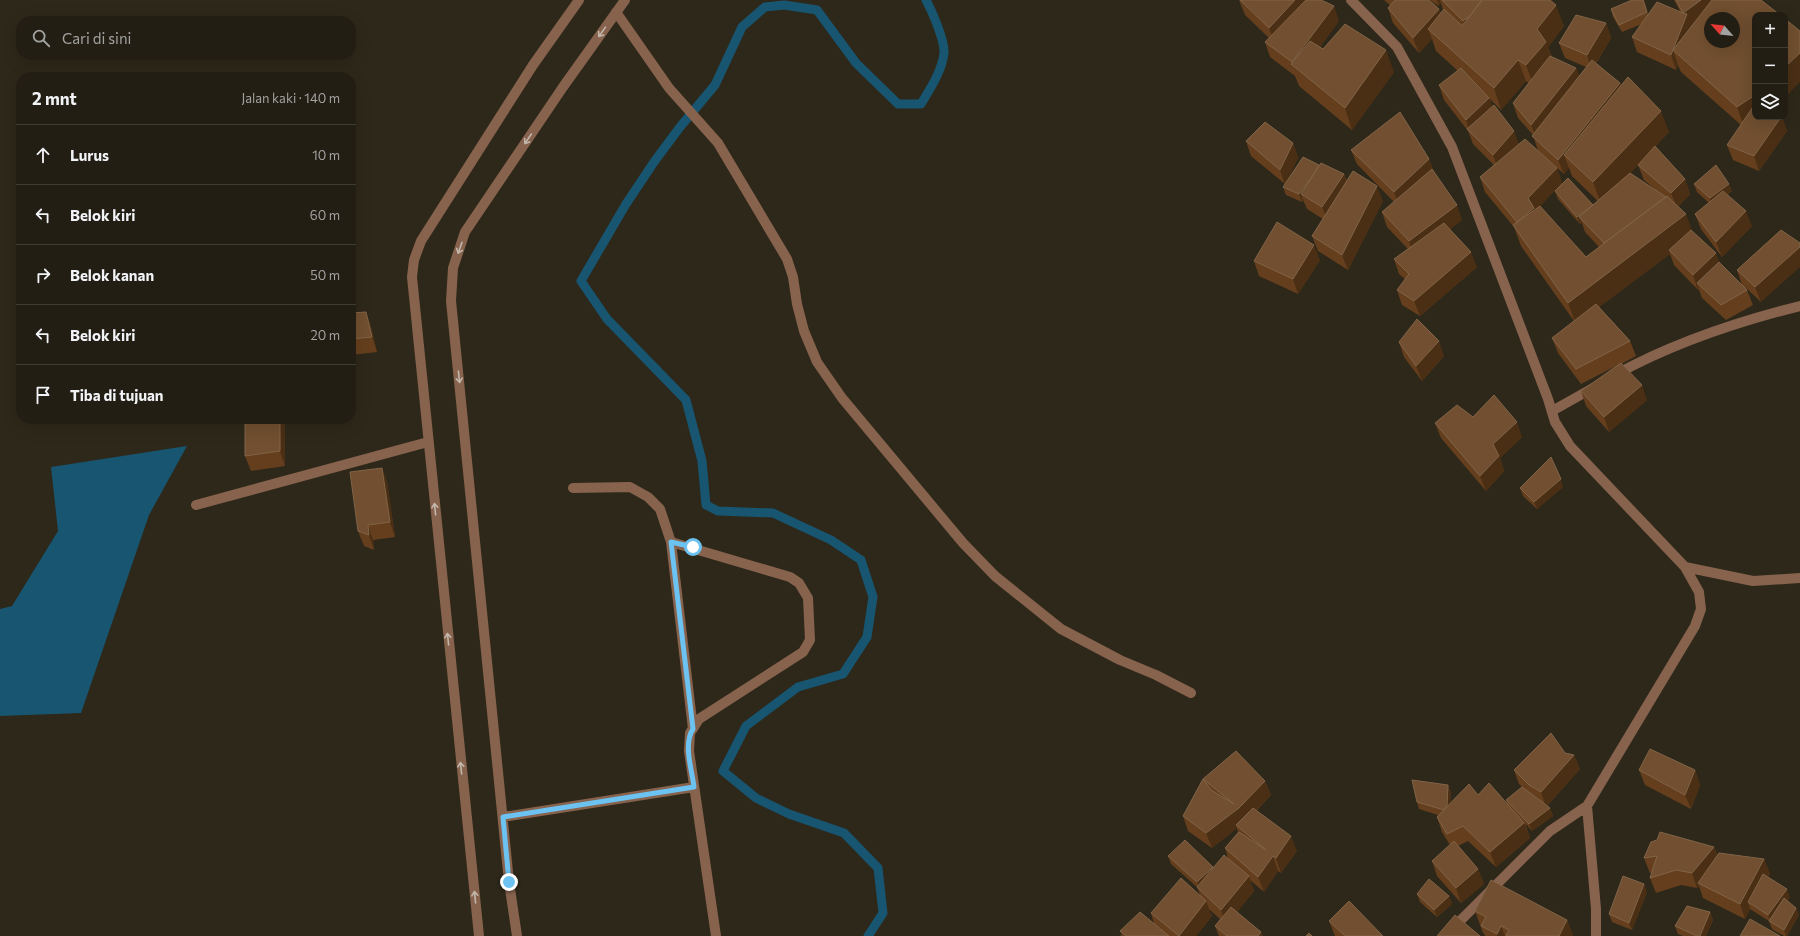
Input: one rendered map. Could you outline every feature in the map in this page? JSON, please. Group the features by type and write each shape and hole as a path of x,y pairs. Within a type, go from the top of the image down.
{"street":[{"path":"479,936 412,277 414,260 421,241 533,65 579,0"},
{"path":"517,936 509,882 451,301 453,268 465,232 563,87 625,0"},
{"path":"1351,0 1397,47 1452,147 1555,422 1570,446 1685,567 1699,592 1702,609 1695,626 1587,806 1550,831 1445,936"},
{"path":"616,12 657,72 682,103 718,143 787,259 793,277 797,304 804,332 817,362 842,398 963,543 995,576 1061,629 1120,660 1156,675 1191,693"},
{"path":"1552,411 1628,368 1684,342 1752,318 1800,306"},
{"path":"196,505 428,442"},
{"path":"573,488 630,487 648,497 660,509 671,542 693,729"},
{"path":"671,542 790,577 799,583 808,598 810,640 803,652 698,720 690,733 689,751 716,936"},
{"path":"1685,567 1752,581 1800,578"},
{"path":"503,817 694,787"},
{"path":"1587,806 1596,909 1596,936"}],"water":[{"path":"187,446 149,515 81,713 0,716 0,609 12,606 58,531 51,467"}],"building":[{"path":"1240,0 1295,0 1269,28"},
{"path":"1306,0 1321,0 1334,6 1292,62 1265,42"},
{"path":"1395,0 1429,0 1439,9 1413,38 1388,8"},
{"path":"1442,0 1482,0 1470,16 1463,21"},
{"path":"1482,0 1550,0 1556,5 1537,29 1546,42 1526,65 1518,60 1494,88 1428,29 1444,9 1462,26"},
{"path":"1632,0 1643,0 1647,12 1619,25 1611,9"},
{"path":"1676,0 1701,0 1683,13"},
{"path":"1712,0 1761,0 1776,12 1752,12 1752,97 1737,107 1673,50"},
{"path":"1657,2 1687,14 1671,55 1632,37"},
{"path":"1576,15 1606,23 1587,55 1559,43"},
{"path":"1788,21 1800,31 1800,53 1788,64"},
{"path":"1345,24 1386,50 1345,108 1291,64 1310,41 1323,49"},
{"path":"1550,56 1576,68 1531,125 1513,103"},
{"path":"1592,60 1620,83 1558,160 1532,136"},
{"path":"1461,68 1489,98 1466,120 1439,85"},
{"path":"1628,77 1661,111 1593,182 1564,155"},
{"path":"1494,105 1514,131 1493,155 1467,129"},
{"path":"1752,108 1752,120 1779,120 1754,156 1727,145"},
{"path":"1400,112 1429,159 1394,192 1351,150"},
{"path":"1265,122 1293,143 1280,170 1246,141"},
{"path":"1525,139 1557,168 1528,198 1534,208 1517,222 1480,177"},
{"path":"1655,146 1685,179 1671,193 1638,165"},
{"path":"1303,157 1319,165 1299,194 1283,187"},
{"path":"1321,163 1344,174 1322,207 1301,194"},
{"path":"1716,165 1729,184 1710,198 1694,184"},
{"path":"1432,169 1457,205 1409,241 1382,212"},
{"path":"1353,171 1377,186 1342,255 1312,236"},
{"path":"1630,173 1666,197 1604,243 1579,217"},
{"path":"1568,178 1593,205 1577,217 1555,191"},
{"path":"1723,191 1746,211 1716,242 1695,214"},
{"path":"1667,196 1686,214 1568,303 1513,225 1540,206 1586,257"},
{"path":"1277,222 1314,245 1293,279 1254,261"},
{"path":"1444,223 1471,252 1414,301 1397,290 1409,274 1394,259"},
{"path":"1691,230 1716,253 1693,275 1669,250"},
{"path":"1781,230 1800,243 1800,247 1755,287 1737,270"},
{"path":"1719,262 1747,290 1721,305 1697,283"},
{"path":"1596,304 1630,341 1576,369 1552,338"},
{"path":"366,312 372,337 356,339 356,313"},
{"path":"1417,319 1439,341 1416,366 1399,342"},
{"path":"1621,363 1642,385 1604,417 1581,391"},
{"path":"1494,395 1517,422 1493,444 1499,456 1480,476 1435,423 1457,405 1473,417"},
{"path":"245,424 280,424 280,451 245,456"},
{"path":"1551,457 1561,479 1534,502 1520,488"},
{"path":"382,468 390,522 368,525 369,535 358,531 350,472"},
{"path":"1551,733 1565,753 1574,755 1541,792 1529,785 1514,770"},
{"path":"1650,749 1695,770 1685,795 1639,770"},
{"path":"1236,751 1265,781 1239,808 1206,833 1183,816 1203,779","holes":["1203,779 1234,804 1211,790"]},
{"path":"1412,780 1448,785 1447,806 1444,810 1417,802"},
{"path":"1489,783 1524,823 1490,852 1463,826 1447,834 1437,817 1469,784 1478,795"},
{"path":"1522,787 1550,808 1529,824 1506,800"},
{"path":"1253,808 1291,836 1276,858 1273,856 1258,877 1225,848 1239,832 1266,850 1236,825"},
{"path":"1660,832 1714,847 1692,873 1676,870 1650,878 1657,856 1644,858 1651,842 1657,840"},
{"path":"1185,840 1213,867 1197,882 1168,856"},
{"path":"1454,841 1478,869 1456,888 1432,861"},
{"path":"1719,853 1764,859 1740,904 1698,883"},
{"path":"1224,855 1249,876 1221,910 1197,887"},
{"path":"1763,874 1787,889 1768,915 1748,902"},
{"path":"1623,876 1644,884 1629,923 1609,914"},
{"path":"1181,878 1206,901 1179,936 1151,913"},
{"path":"1429,879 1449,896 1434,910 1417,894"},
{"path":"1491,880 1567,920 1559,936 1506,936 1509,930 1501,926 1497,934 1481,926 1486,917 1475,911"},
{"path":"1784,898 1796,908 1784,930 1769,921"},
{"path":"1349,901 1383,936 1345,936 1329,921"},
{"path":"1687,906 1710,912 1700,936 1675,926"},
{"path":"1231,907 1261,932 1258,936 1227,936 1215,926"},
{"path":"1140,912 1169,936 1126,936 1120,931"},
{"path":"1455,915 1480,936 1437,936"},
{"path":"1750,919 1780,936 1740,936"}],"waterway":[{"path":"868,936 883,913 878,868 844,833 789,814 756,798 723,771 746,726 798,687 843,674 867,637 873,597 861,560 831,540 773,513 718,511 706,505 702,461 686,400 607,319 581,281 626,204 654,162 680,127 715,85 742,27 765,7 784,5 817,10 856,63 898,104 921,104 938,73 944,53 944,48 935,18 926,0"}],"route":[{"path":"509,882 503,817 694,787 689,751 690,733 693,729 671,542 693,547"}]}
